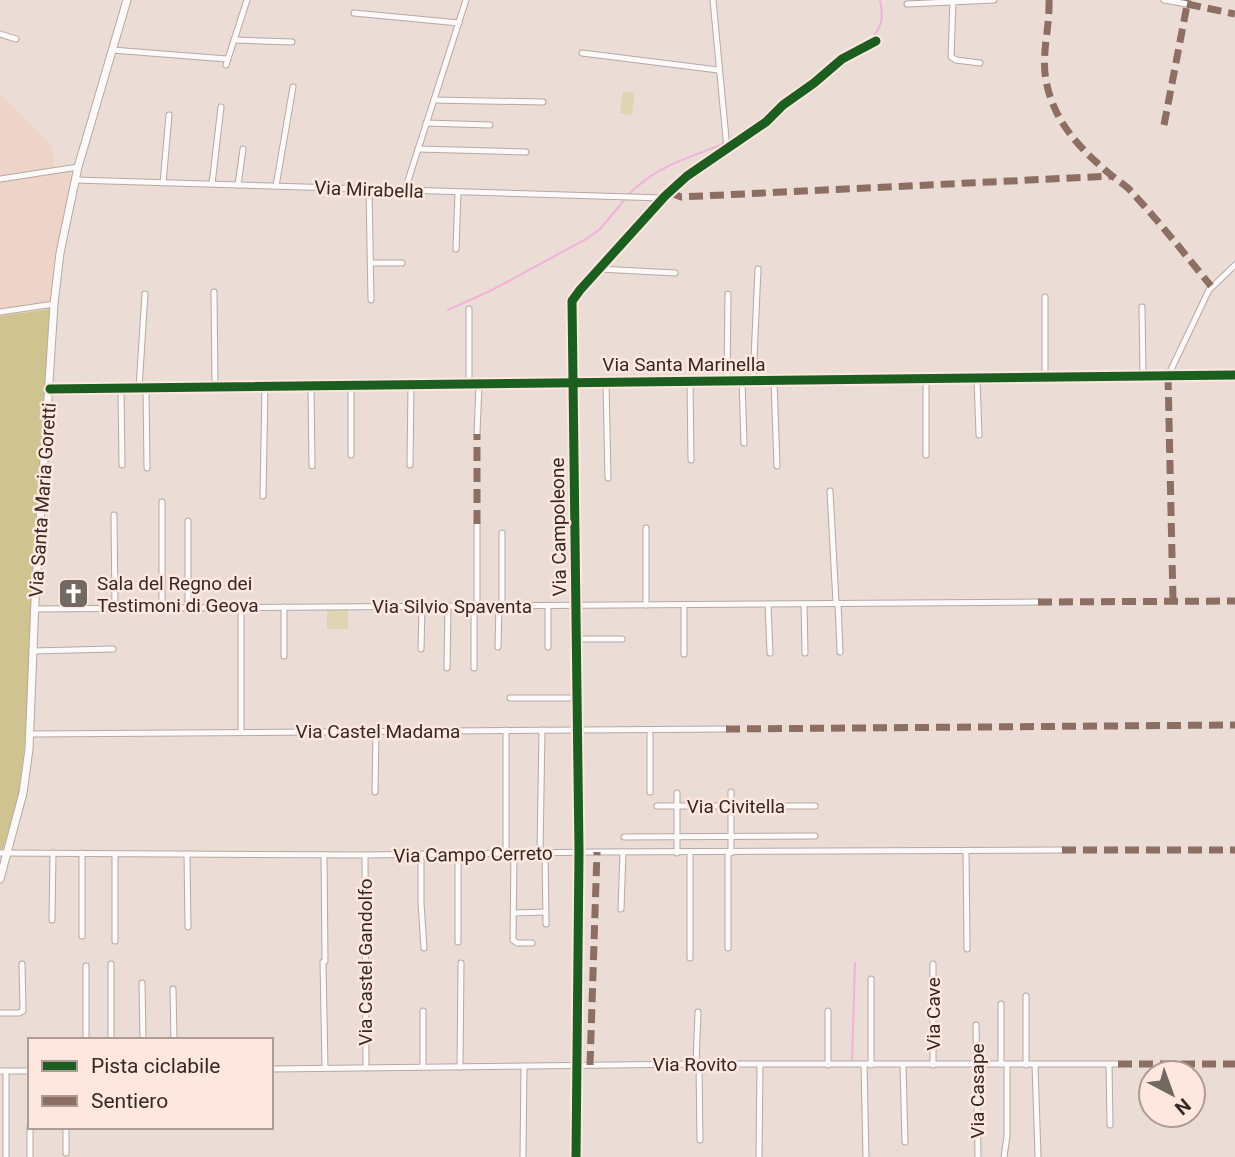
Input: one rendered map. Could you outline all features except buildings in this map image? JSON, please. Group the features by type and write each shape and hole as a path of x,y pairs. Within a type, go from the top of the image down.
{"main road":[{"name":"Via Santa Maria Goretti","path":"0,879 3,853 24,788 30,734 34,609 54,304 60,253 78,167 127,0"}],"street":[{"path":"112,50 226,62 247,0"},
{"path":"405,190 466,0"},
{"path":"713,0 727,149"},
{"path":"907,4 994,0"},
{"path":"1164,0 1187,4"},
{"path":"953,1 951,57 954,60 981,63"},
{"path":"354,13 458,23"},
{"path":"0,34 16,39"},
{"path":"233,40 292,42"},
{"name":"Via Campoleone","path":"576,1157 579,852 572,303 578,292 663,198 696,169 770,119 842,59 876,41"},
{"path":"582,53 718,70"},
{"path":"276,186 293,87"},
{"path":"434,100 543,102"},
{"path":"212,184 221,107"},
{"path":"163,183 169,115"},
{"path":"426,123 490,125"},
{"path":"238,185 243,149"},
{"path":"418,149 526,152"},
{"path":"0,179 78,167"},
{"name":"Via Mirabella","path":"75,180 663,198"},
{"path":"369,189 371,300"},
{"path":"456,249 458,192"},
{"path":"372,263 402,263"},
{"path":"1168,376 1211,286 1235,265"},
{"path":"599,269 675,273"},
{"path":"753,381 758,269"},
{"path":"214,292 215,387"},
{"path":"727,381 728,293"},
{"path":"139,388 145,294"},
{"path":"1045,297 1045,378"},
{"path":"0,312 54,304"},
{"path":"1142,307 1143,377"},
{"path":"469,309 469,384"},
{"name":"Via Santa Marinella","path":"50,389 1235,375"},
{"path":"926,379 926,455"},
{"path":"977,379 979,435"},
{"path":"690,381 691,460"},
{"path":"742,381 744,443"},
{"path":"774,381 777,466"},
{"path":"606,382 608,478"},
{"path":"477,434 479,384"},
{"path":"410,465 411,385"},
{"path":"263,496 265,386"},
{"path":"311,386 312,466"},
{"path":"351,386 351,455"},
{"path":"121,388 122,465"},
{"path":"146,388 147,468"},
{"path":"830,491 841,652"},
{"path":"162,502 162,608"},
{"path":"114,515 115,608"},
{"path":"188,521 188,608"},
{"path":"474,668 477,524"},
{"path":"646,528 646,605"},
{"path":"498,647 502,533"},
{"name":"Via Silvio Spaventa","path":"34,609 1038,602"},
{"path":"768,604 770,653"},
{"path":"804,604 805,653"},
{"path":"684,605 684,654"},
{"path":"422,606 422,649"},
{"path":"447,668 448,606"},
{"path":"548,606 548,647"},
{"path":"284,607 284,656"},
{"path":"241,732 242,608"},
{"path":"576,639 622,639"},
{"path":"33,651 113,649"},
{"path":"510,698 576,698"},
{"name":"Via Castel Madama","path":"30,734 726,729"},
{"path":"506,730 506,853"},
{"path":"542,730 546,924"},
{"path":"650,730 650,792"},
{"path":"375,792 376,731"},
{"path":"728,948 731,792"},
{"path":"677,793 677,853"},
{"name":"Via Civitella","path":"657,806 815,806"},
{"path":"624,837 816,836"},
{"name":"Via Campo Cerreto","path":"3,853 365,855 1062,850"},
{"path":"966,851 967,949"},
{"path":"621,909 623,852"},
{"path":"52,920 53,853"},
{"path":"82,853 82,936"},
{"path":"458,853 458,942"},
{"path":"514,853 513,941 532,943"},
{"path":"690,853 690,958"},
{"path":"115,854 115,941"},
{"path":"187,854 187,927"},
{"path":"421,854 424,947"},
{"path":"324,855 325,1068"},
{"name":"Via Castel Gandolfo","path":"365,855 366,1068"},
{"path":"513,913 545,912"},
{"path":"460,1067 461,963"},
{"path":"0,1013 22,1012 22,964"},
{"path":"111,964 111,1038"},
{"name":"Via Cave","path":"933,964 933,1065"},
{"path":"86,966 86,1038"},
{"path":"871,979 871,1065"},
{"path":"142,983 143,1038"},
{"path":"173,989 174,1038"},
{"path":"1026,996 1026,1065"},
{"path":"1001,1004 1007,1136 1004,1157"},
{"path":"423,1011 423,1067"},
{"path":"828,1011 828,1065"},
{"path":"698,1012 700,1140"},
{"name":"Via Casape","path":"976,1025 978,1157"},
{"name":"Via Rovito","path":"273,1069 698,1064 1118,1064"},
{"path":"759,1157 760,1064"},
{"path":"1108,1064 1110,1125"},
{"path":"864,1065 866,1157"},
{"path":"903,1065 905,1142"},
{"path":"1035,1065 1038,1156"},
{"path":"523,1157 524,1066"},
{"path":"6,1157 3,1071 28,1071"},
{"path":"30,1129 30,1157"},
{"path":"66,1129 66,1153"}],"shaded area":[{"path":"623,91 635,93 632,115 620,113"},
{"path":"0,94 52,147 54,166 74,173 58,241 51,301 0,309"},
{"path":"50,309 26,735 19,793 3,849 0,849 0,316"},
{"path":"327,609 348,609 348,629 327,629"}],"waterway":[{"path":"869,42 881,22 880,0"},
{"path":"778,113 813,90 852,57"},
{"path":"629,194 665,168 734,139 758,124"},
{"path":"448,310 492,290 588,238 600,229 626,198"},
{"path":"852,1061 855,963"}],"marked path":[{"path":"1049,0 1045,70 1050,95 1061,121 1089,155 1139,200 1211,286"},
{"path":"1164,125 1188,0"},
{"path":"1187,4 1235,14"},
{"path":"669,192 681,197 1113,176"},
{"path":"1168,376 1173,601"},
{"path":"477,434 477,524"},
{"path":"1038,602 1235,601"},
{"path":"726,729 1235,725"},
{"path":"1062,850 1235,850"},
{"path":"590,1065 597,852"},
{"path":"1118,1064 1235,1064"}],"cycle path":[{"path":"576,1157 579,852 572,301 665,196 687,176 766,122 783,105 842,59 876,41"},
{"path":"50,389 1235,375"}],"place":[{"name":"Sala del Regno dei Testimoni di Geova","path":"74,594"}]}
